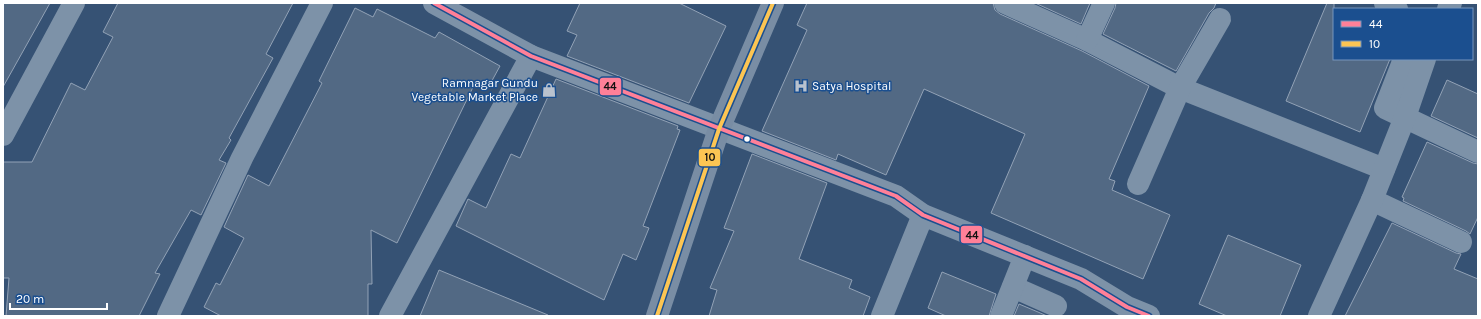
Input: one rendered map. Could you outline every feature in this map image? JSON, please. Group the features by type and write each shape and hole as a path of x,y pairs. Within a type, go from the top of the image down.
{"main road":[{"path":"657,316 719,129 773,3"}],"street":[{"path":"3,135 74,3"},
{"path":"168,316 242,158 322,3"},
{"path":"434,3 531,56 896,196 923,215 1081,279 1125,311 1150,316"},
{"path":"1005,3 1087,40 1180,88 1384,169"},
{"path":"1087,40 1104,3"},
{"path":"1385,3 1395,8"},
{"path":"1138,184 1180,88 1220,19"},
{"path":"390,316 531,56"},
{"path":"1319,316 1372,200 1405,117 1419,60"},
{"path":"1405,117 1478,152"},
{"path":"1372,200 1462,242"},
{"path":"882,316 923,215"},
{"path":"1001,316 1025,256"},
{"path":"1013,287 1056,306"}],"building":[{"path":"3,3 50,3 3,87"},
{"path":"118,3 293,3 266,54 273,58 229,138 231,140 219,160 226,163 201,215 191,210 155,273 160,274 139,316 6,316 9,278 3,278 3,162 32,162 71,83 85,90 113,37 103,32"},
{"path":"580,3 679,3 726,26 689,103 567,56 577,35 567,31"},
{"path":"807,3 993,3 995,10 1000,14 1082,51 1149,86 1109,179 1115,181 1112,190 1170,215 1143,279 991,213 1025,134 924,89 886,175 838,154 836,160 762,131 807,30 797,25"},
{"path":"1035,3 1090,3 1081,24"},
{"path":"1116,3 1216,3 1176,71 1103,34"},
{"path":"1327,3 1334,3 1333,60 1390,60 1360,132 1286,101"},
{"path":"355,8 373,17 377,9 435,38 439,32 500,66 488,88 475,83 397,243 371,230 372,284 368,284 368,316 221,316 204,307 216,283 220,285 244,238 224,227 248,175 269,186 322,83 319,81"},
{"path":"556,79 678,126 677,129 680,130 643,226 649,228 636,260 623,254 604,300 456,226 468,199 486,208 511,154 520,158"},
{"path":"1447,80 1478,94 1478,138 1431,116"},
{"path":"1427,142 1478,164 1478,217 1470,234 1403,201 1404,198 1402,197"},
{"path":"752,154 827,183 799,259 852,280 849,288 870,297 863,316 709,316 717,290 710,288 734,231 724,228"},
{"path":"1392,223 1461,254 1454,269 1478,279 1478,316 1345,316"},
{"path":"1228,235 1301,265 1280,316 1227,316 1199,304"},
{"path":"439,270 548,315 548,316 420,316"},
{"path":"942,272 996,294 989,316 946,316 928,308"},
{"path":"1019,304 1038,312 1047,316 1014,316"}],"transit line":[{"name":"44","path":"434,3 531,56 896,196 923,215 1081,279 1127,307 1149,316"},
{"name":"10","path":"657,316 719,129 773,3"}],"place":[{"name":"Satya Hospital","path":"801,86"},
{"name":"Ramnagar Gundu Vegetable Market Place","path":"549,90"}]}
